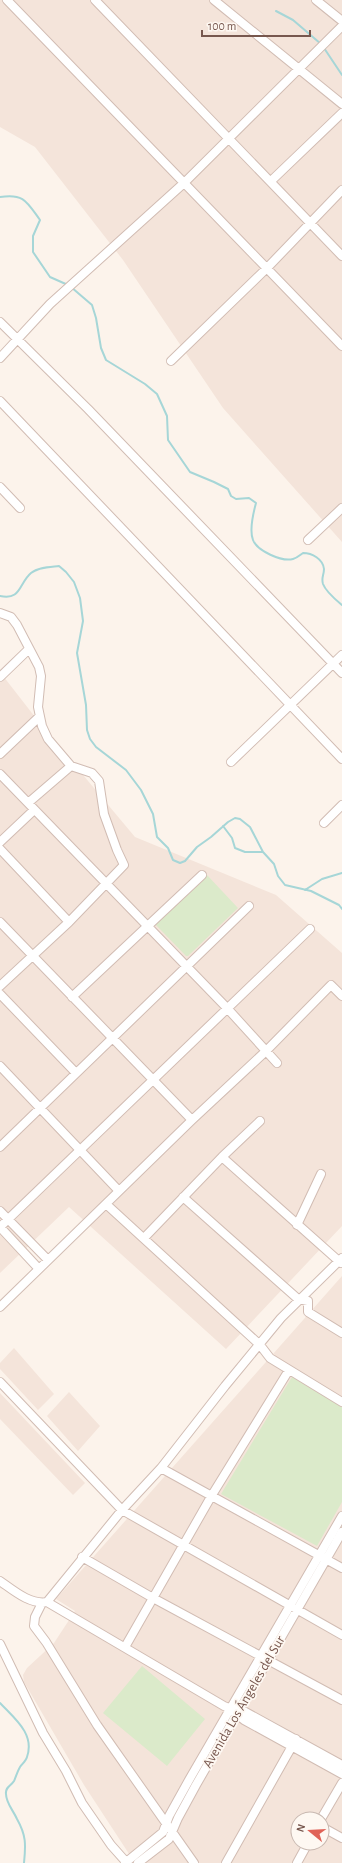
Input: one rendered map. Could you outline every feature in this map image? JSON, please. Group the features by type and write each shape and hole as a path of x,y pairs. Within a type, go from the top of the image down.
{"street":[{"path":"7,0 342,345"},
{"path":"95,0 342,256"},
{"path":"214,0 342,104"},
{"path":"316,0 342,21"},
{"path":"0,358 50,304 184,183 342,26"},
{"path":"271,181 342,113"},
{"path":"171,361 267,268 342,190"},
{"path":"0,322 88,409 342,672"},
{"path":"0,401 342,759"},
{"path":"0,487 20,508"},
{"path":"308,540 342,508"},
{"path":"0,613 14,621 23,634 29,650 39,667 41,676 38,707 39,717 48,739 71,766 92,773 97,777 101,786 104,814 116,850 124,865 69,922 0,986"},
{"path":"0,677 29,650"},
{"path":"231,762 342,655"},
{"path":"0,754 39,717"},
{"path":"28,803 71,766"},
{"path":"0,774 227,1008 277,1063"},
{"path":"324,823 342,805"},
{"path":"0,842 34,810"},
{"path":"0,849 69,922"},
{"path":"72,997 202,875"},
{"path":"1,1144 113,1039 248,906"},
{"path":"0,922 192,1120"},
{"path":"39,1269 0,1227 310,929"},
{"path":"0,1307 192,1120 266,1051 331,985 342,996"},
{"path":"0,994 76,1073"},
{"path":"0,1066 119,1191"},
{"path":"144,1238 182,1197 260,1120"},
{"path":"194,1863 97,1725 46,1642 34,1626 36,1617 45,1603 122,1510 161,1468 225,1386 298,1299 340,1261 297,1225 222,1157"},
{"path":"297,1225 321,1174"},
{"path":"182,1197 298,1299 308,1301 308,1312 342,1333"},
{"path":"106,1204 260,1345 270,1358 342,1402"},
{"path":"0,1211 48,1260"},
{"path":"125,1647 212,1495 289,1370"},
{"path":"0,1382 122,1510 342,1635"},
{"path":"161,1468 342,1568"},
{"path":"236,1711 264,1657 322,1558 342,1516"},
{"path":"322,1558 342,1532"},
{"path":"82,1557 153,1598 342,1700"},
{"path":"0,1581 23,1596 45,1603 125,1647 294,1743 342,1774"},
{"path":"0,1644 43,1733 66,1771 82,1803 126,1863"},
{"name":"Avenida Los Ángeles del Sur","path":"126,1863 160,1836 169,1816 182,1794 236,1711"},
{"name":"Avenida Los Ángeles del Sur","path":"138,1863 166,1842 172,1833 178,1818 236,1711"},
{"path":"294,1743 342,1765"},
{"path":"226,1863 294,1743"},
{"path":"326,1811 342,1782"},
{"path":"330,1831 342,1838"},
{"path":"297,1863 304,1851"}],"shaded area":[{"path":"0,0 342,0 342,542 223,408 123,260 35,147 0,127"},
{"path":"0,672 42,726 135,837 276,895 342,953 342,1226 226,1349 69,1207 0,1273"},
{"path":"342,1276 342,1863 135,1863 84,1785 24,1682 23,1675 27,1668 54,1643 75,1611 56,1599"},
{"path":"14,1348 54,1394 38,1410 0,1369 0,1363"},
{"path":"69,1392 100,1426 78,1451 47,1416"},
{"path":"0,1393 85,1483 73,1495 0,1419"}],"green space":[{"path":"207,875 238,908 188,956 186,956 155,924"},
{"path":"292,1377 342,1407 342,1502 317,1546 221,1494"},
{"path":"142,1666 205,1719 167,1766 103,1713"}],"waterway":[{"path":"276,11 293,20 321,44"},
{"path":"324,48 342,75"},
{"path":"0,197 15,196 24,200 32,208 40,220 33,236 33,252 50,277 68,285"},
{"path":"71,287 92,305 96,318 101,348 106,360 145,384 157,394 167,416 168,440 190,472 228,489 231,496 236,499 249,498 256,503 251,527 255,544 270,555 283,559 293,559 303,553 316,557 322,562 323,565 324,571 322,580 324,587 331,596 342,605"},
{"path":"0,596 7,597 16,594 31,573 44,568 59,566 74,582 80,598 83,621 77,653 86,705 87,730 90,739 96,747 126,770 141,790 153,814 157,837 168,848 173,860 180,863 185,861 197,847 228,822 235,818 240,819 250,827 263,852 274,864 278,876 285,885 311,891 339,905 342,909"},
{"path":"223,826 232,838 235,848 245,852 263,852"},
{"path":"305,890 322,879 342,873"},
{"path":"0,1703 22,1727 28,1741 29,1749 25,1761 20,1767 14,1781 7,1788 6,1792 7,1800 24,1835 24,1863"}]}
